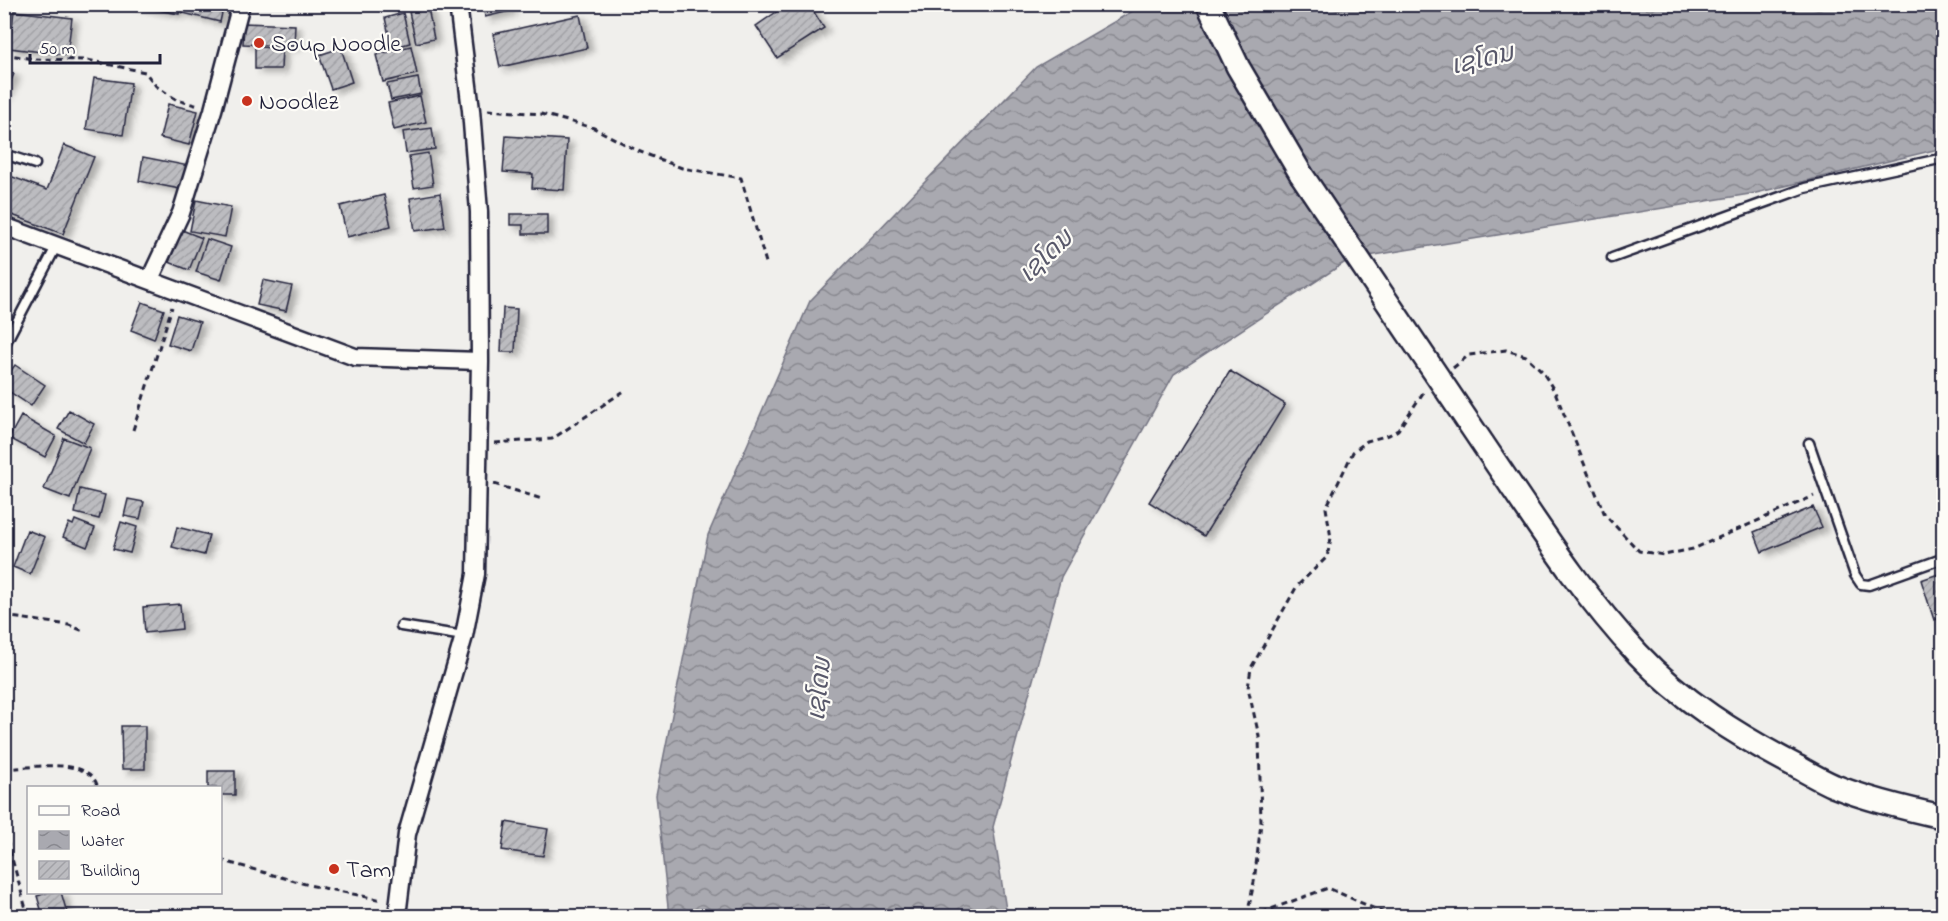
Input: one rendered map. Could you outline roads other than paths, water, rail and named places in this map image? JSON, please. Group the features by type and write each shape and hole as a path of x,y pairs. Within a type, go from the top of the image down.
{"street":[{"path":"150,279 181,213 213,110 240,4"},
{"path":"397,910 407,834 465,636 476,574 480,361 479,212 471,110 458,4"},
{"path":"1208,4 1239,67 1301,174 1557,555 1638,654 1676,689 1714,718 1755,744 1834,786 1899,807 1944,817"},
{"path":"4,226 355,357 480,361"}],"lane":[{"path":"4,154 35,164"},
{"path":"1612,258 1805,188 1944,158"},
{"path":"4,346 57,245"},
{"path":"1809,443 1855,575 1861,584 1869,585 1944,558"},
{"path":"401,626 465,636"}],"water":[{"name":"ເຊໂດນ","path":"1143,5 1943,5 1943,148 1756,193 1350,259 1174,374 1061,577 993,827 1007,916 669,916 656,795 708,535 810,301 1036,67"}],"place":[{"name":"Soup Noodle","path":"259,43"},
{"name":"Noodlez","path":"247,101"},
{"name":"Tam","path":"334,869"}]}
